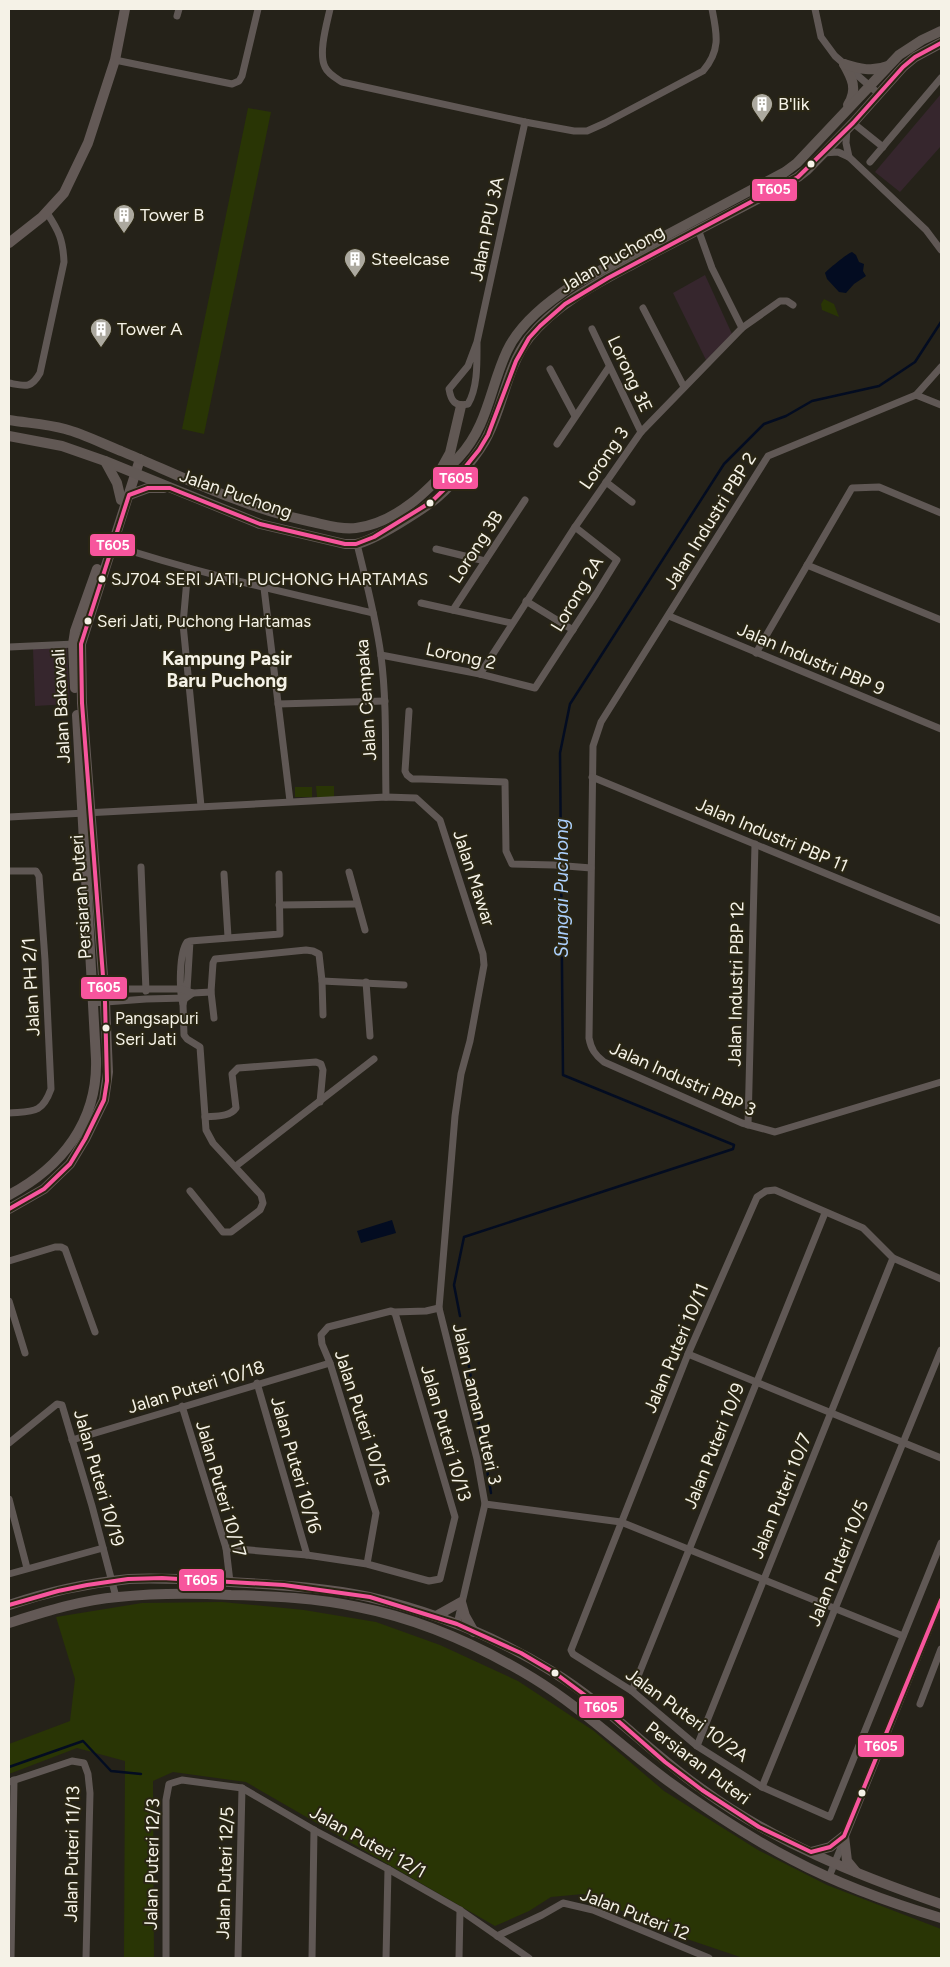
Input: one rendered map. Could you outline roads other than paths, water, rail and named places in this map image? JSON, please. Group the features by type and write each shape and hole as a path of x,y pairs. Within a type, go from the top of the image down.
{"main road":[{"path":"9,243 47,213 64,193 88,143 115,60 125,9"},
{"name":"Jalan Puchong","path":"9,420 65,429 138,458 221,495 274,514 344,529 368,526 392,516 426,492 461,455 474,438 484,419 500,367 508,349 515,337 542,308 573,285 785,172 797,163 888,66 908,48 941,31"},
{"name":"Jalan Puchong","path":"9,436 62,446 105,461 260,524 331,541 357,544 425,508 440,496 476,454 496,420 510,369 518,354 537,328 547,319 581,293 798,177 824,153 915,57 941,43"},
{"path":"844,64 871,70 879,70 888,66"},
{"path":"840,118 852,98 854,90 853,79 844,64"},
{"path":"426,492 446,463 461,406"},
{"name":"Jalan Bakawali","path":"87,813 82,703 75,631 109,544 138,458"},
{"path":"105,461 125,498 148,488 170,488"},
{"name":"Persiaran Puteri","path":"9,1209 44,1189 70,1164 96,1118 104,1100 108,1081 104,989 87,813"},
{"name":"Persiaran Puteri","path":"9,1195 53,1165 75,1138 94,1098 97,1076 92,1003 87,813"},
{"name":"Persiaran Puteri","path":"9,1605 58,1591 113,1582 162,1578 293,1586 370,1597 436,1616 521,1653 555,1673 609,1713 665,1762 702,1790 759,1827 833,1864 941,1904"},
{"name":"Persiaran Puteri","path":"9,1623 70,1606 116,1597 210,1594 290,1597 360,1607 400,1618 436,1630 479,1649 534,1678 666,1779 710,1810 794,1861 875,1896 941,1918"},
{"path":"436,1616 461,1602 465,1616 474,1632"},
{"path":"436,1630 456,1624 461,1632 479,1649"},
{"path":"810,1852 830,1847 844,1836"},
{"path":"844,1836 846,1861 857,1874"}],"street":[{"path":"115,60 232,84 239,82 258,9"},
{"path":"330,9 324,40 323,58 325,67 342,82 574,131 588,131 605,124 703,71 710,63 716,50 717,38 712,9"},
{"path":"815,9 821,37 835,56 879,94"},
{"path":"870,162 941,78"},
{"name":"Jalan PPU 3A","path":"477,342 477,364 471,399 468,404 461,406 454,404 450,397 449,389 468,366 477,342 525,122"},
{"path":"849,157 846,143 850,126 883,147"},
{"path":"824,153 838,152 849,157 926,230 941,250"},
{"path":"9,383 26,386 35,382 40,373 64,262 64,246 59,231 47,213"},
{"path":"698,229 712,268 742,328"},
{"name":"Lorong 3","path":"480,674 574,527 640,432 742,328 780,301 787,301 793,305"},
{"path":"643,308 684,387"},
{"name":"Lorong 3E","path":"592,329 640,432"},
{"path":"556,444 609,367"},
{"name":"Jalan Industri PBP 2","path":"592,777 593,746 601,722 768,456 916,396 941,367"},
{"path":"550,369 575,416"},
{"path":"916,396 941,405"},
{"path":"606,482 632,502"},
{"path":"756,653 852,488 879,487 941,513"},
{"name":"Lorong 3B","path":"453,610 525,500"},
{"name":"Lorong 2A","path":"535,688 617,560 574,527"},
{"path":"109,544 188,568 264,588 373,613"},
{"name":"Jalan Cempaka","path":"357,544 371,598 381,655 385,701 386,797"},
{"path":"436,549 485,561"},
{"path":"807,565 941,620"},
{"path":"188,568 183,624 201,806"},
{"path":"264,588 290,801"},
{"path":"526,601 573,630"},
{"path":"421,603 511,624"},
{"name":"Jalan Industri PBP 9","path":"669,616 941,729"},
{"path":"9,647 77,644"},
{"name":"Lorong 2","path":"381,655 480,674 535,688"},
{"path":"278,704 385,701"},
{"path":"408,711 406,776 422,779 505,782 506,851 512,864 590,868"},
{"name":"Jalan Industri PBP 11","path":"592,777 941,921"},
{"name":"Jalan Industri PBP 3","path":"592,777 589,1038 591,1048 596,1056 604,1062 748,1125 775,1132 941,1082"},
{"name":"Jalan Mawar","path":"9,817 386,797 416,798 440,820 483,954 484,966 470,1041 461,1074 455,1116 439,1308"},
{"name":"Jalan Industri PBP 12","path":"748,1125 755,844"},
{"path":"141,867 146,999"},
{"name":"Jalan PH 2/1","path":"9,871 36,871 39,876 51,1088 46,1102 37,1111 9,1113"},
{"path":"349,872 365,930"},
{"path":"224,874 228,937"},
{"path":"190,1191 223,1232 232,1232 260,1210 263,1203 261,1195 213,1143 206,1130 200,1047 184,1035 183,1000 187,991 183,950 187,942 190,941 280,934 279,874"},
{"path":"279,905 357,904"},
{"path":"214,1018 212,992 213,963 215,959 297,951 313,951 319,954 323,1015"},
{"path":"322,981 404,984"},
{"path":"366,982 370,1036"},
{"path":"92,990 146,988 212,992"},
{"path":"183,1000 187,991"},
{"path":"92,1003 146,999 183,1000"},
{"path":"236,1166 374,1059"},
{"path":"205,1117 228,1114 234,1111 236,1108 232,1074 238,1068 316,1062 321,1064 323,1070 320,1102"},
{"name":"Jalan Puteri 10/11","path":"571,1650 688,1354 758,1197 766,1191 775,1190 825,1213"},
{"path":"825,1213 863,1228 893,1258 941,1279"},
{"name":"Jalan Puteri 10/9","path":"632,1691 825,1213"},
{"path":"9,1261 55,1247 65,1249 94,1332"},
{"name":"Jalan Puteri 10/7","path":"697,1746 893,1258"},
{"path":"9,1301 25,1353"},
{"path":"395,1315 439,1308"},
{"name":"Jalan Laman Puteri 3","path":"439,1308 477,1459 485,1504 456,1624"},
{"name":"Jalan Puteri 10/15","path":"367,1564 376,1513 330,1363 322,1344 322,1335 328,1327 388,1312 395,1315"},
{"name":"Jalan Puteri 10/13","path":"226,1548 307,1555 367,1564 430,1581 440,1579 455,1517 395,1315"},
{"name":"Jalan Puteri 10/5","path":"762,1787 941,1350"},
{"path":"688,1354 941,1458"},
{"name":"Jalan Puteri 10/18","path":"72,1440 257,1383 330,1363"},
{"name":"Jalan Puteri 10/16","path":"257,1383 307,1555"},
{"name":"Jalan Puteri 10/19","path":"9,1443 57,1404 65,1408 72,1440 116,1597"},
{"name":"Jalan Puteri 10/17","path":"182,1406 226,1548 230,1582"},
{"path":"9,1499 27,1568"},
{"path":"485,1504 621,1522 903,1636 941,1543"},
{"path":"9,1574 103,1548"},
{"path":"829,1877 941,1600"},
{"name":"Jalan Puteri 10/2A","path":"571,1650 573,1654 632,1691 697,1746 762,1787 830,1817 903,1636"},
{"path":"920,1704 941,1653"},
{"name":"Jalan Puteri 11/13","path":"12,1781 72,1761 84,1763 88,1774 90,1793 86,1958"},
{"name":"Jalan Puteri 12/1","path":"182,1780 242,1788 460,1910 529,1958"},
{"name":"Jalan Puteri 12/3","path":"166,1958 166,1800 169,1784 182,1780"},
{"path":"11,1958 12,1781"},
{"name":"Jalan Puteri 12/5","path":"238,1958 242,1788"},
{"path":"312,1958 314,1830"},
{"path":"386,1958 388,1869"},
{"name":"Jalan Puteri 12","path":"497,1936 563,1903 593,1910 709,1958"},
{"path":"459,1958 460,1910"}],"water":[{"path":"852,252 856,255 859,262 864,264 863,271 866,276 854,284 846,293 839,292 827,279 825,273"},
{"path":"392,1220 396,1233 361,1243 357,1231"}],"waterway":[{"name":"Sungai Puchong","path":"460,1316 454,1285 464,1237 733,1149 734,1145 563,1075 560,753 570,704 724,464 764,424 786,416 812,401 879,386 915,362 941,322"},
{"name":"Sungai Puchong","path":"467,1355 491,1493"},
{"path":"9,1767 83,1741 111,1771 141,1774"}],"place":[{"name":"B'lik","path":"762,123"},
{"name":"Tower B","path":"124,234"},
{"name":"Steelcase","path":"355,278"},
{"name":"Tower A","path":"101,348"},
{"name":"SJ704 SERI JATI, PUCHONG HARTAMAS","path":"102,579"},
{"name":"Seri Jati, Puchong Hartamas","path":"88,621"},
{"name":"Pangsapuri Seri Jati","path":"106,1028"}],"district":[{"name":"Kampung Pasir Baru Puchong","path":"227,669"}]}
